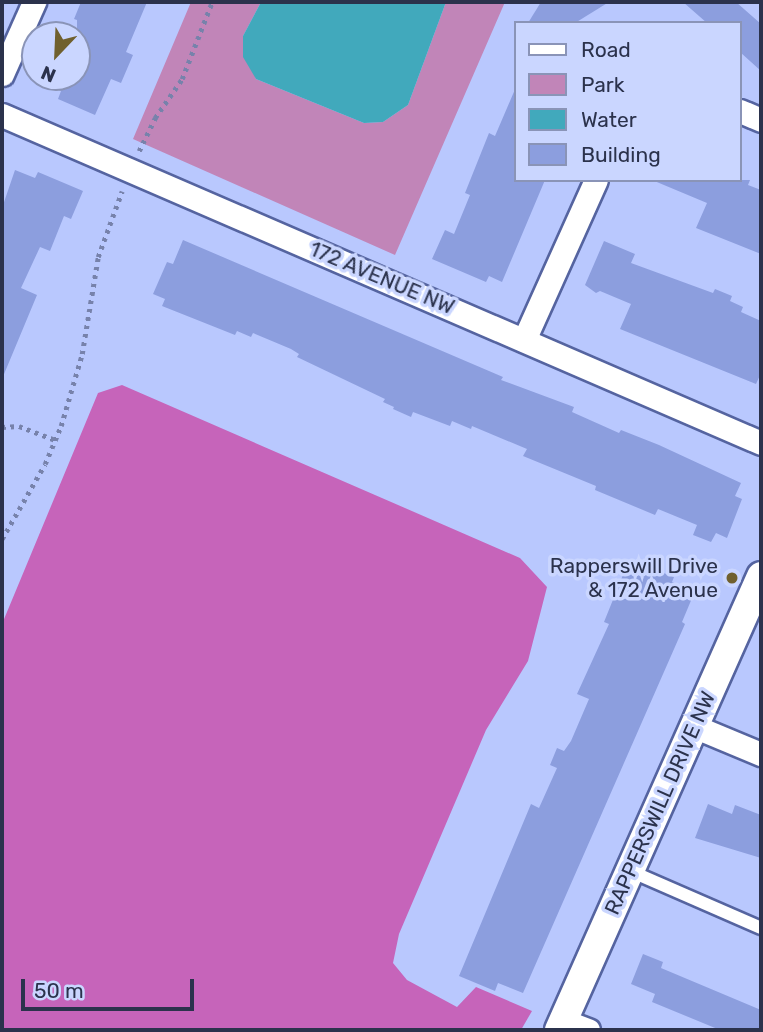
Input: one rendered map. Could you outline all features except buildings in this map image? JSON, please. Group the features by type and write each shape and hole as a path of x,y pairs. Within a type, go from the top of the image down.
{"street":[{"path":"2,74 34,2"},
{"path":"742,112 761,120"},
{"name":"172 AVENUE NW","path":"2,115 761,443"},
{"path":"524,340 595,182"},
{"name":"RAPPERSWILL DRIVE NW","path":"570,1027 629,871 696,727 761,576"},
{"path":"696,727 761,754"}],"lane":[{"path":"629,871 761,928"}],"path":[{"path":"2,539 56,440 82,354 98,257 131,170 155,118 182,79 212,2"},
{"path":"2,427 19,426 56,440"}],"green space":[{"path":"191,2 261,2 243,36 256,79 364,123 383,122 408,105 446,2 505,2 395,255 133,139"}],"shaded area":[{"path":"122,385 520,558 547,587 528,661 486,730 399,934 393,963 407,980 457,1007 476,987 532,1011 521,1030 2,1030 2,624 98,393"}],"water":[{"path":"261,2 446,2 408,105 383,122 364,123 256,79 243,57 243,36"}],"place":[{"name":"Rapperswill Drive & 172 Avenue","path":"732,578"}]}
